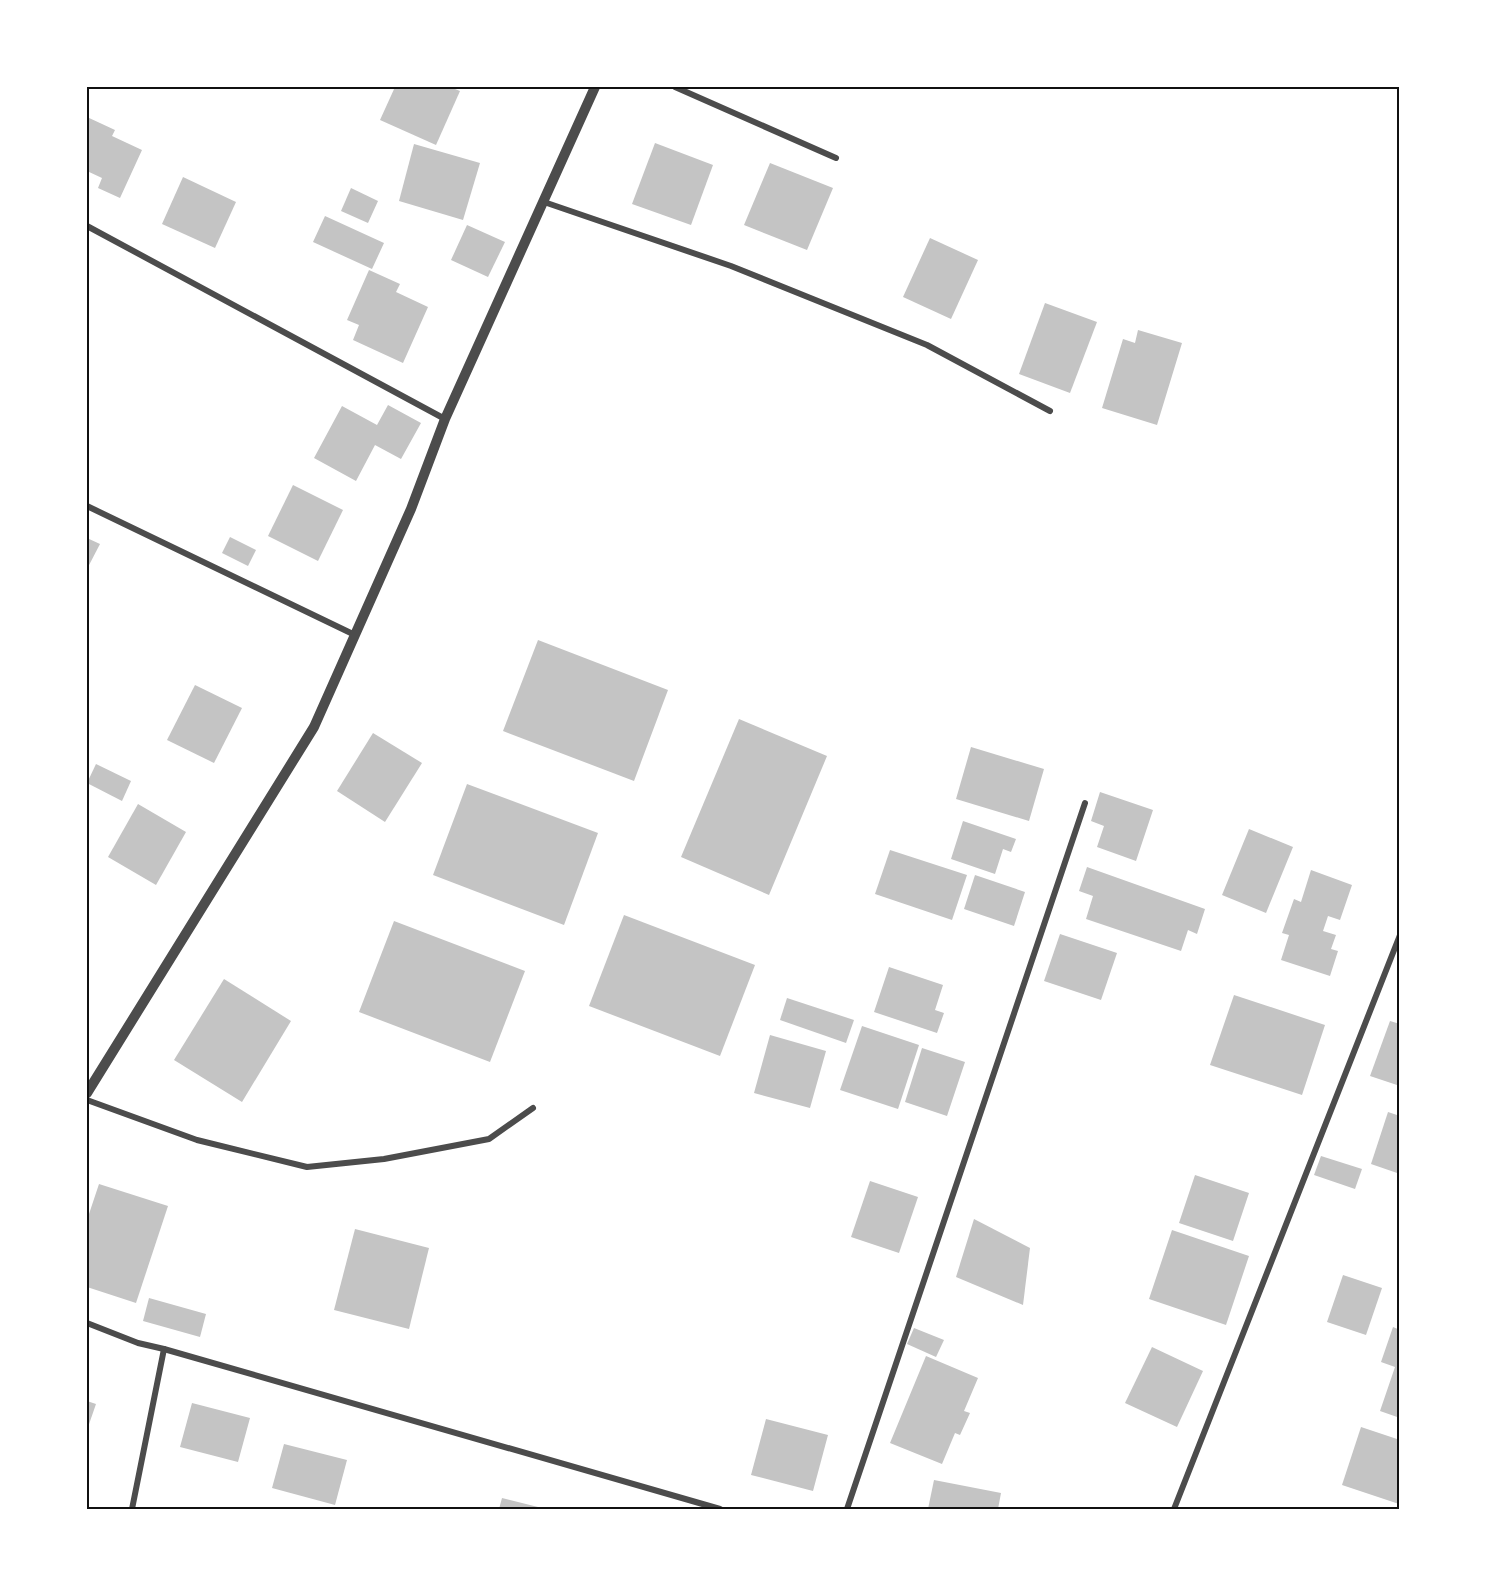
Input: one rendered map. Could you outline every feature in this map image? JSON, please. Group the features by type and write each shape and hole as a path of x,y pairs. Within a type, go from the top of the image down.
{"street":[{"path":"87,1093 314,727 411,509 445,419 595,87"},
{"path":"675,87 836,158"},
{"path":"544,202 732,266 927,345 1050,411"},
{"path":"87,226 445,419"},
{"path":"87,506 355,635"},
{"path":"847,1509 1084,802"},
{"path":"1174,1509 1400,935"},
{"path":"87,1100 197,1140 307,1167 384,1159 489,1139 533,1108"},
{"path":"87,1323 138,1343 164,1348 720,1509"},
{"path":"132,1509 164,1348"}],"building":[{"path":"395,87 450,87 460,91 436,145 380,120"},
{"path":"87,117 115,130 112,136 142,150 120,198 98,188 102,178 87,171"},
{"path":"655,143 713,165 691,225 632,204"},
{"path":"414,144 480,163 463,220 399,201"},
{"path":"770,163 833,188 807,250 744,225"},
{"path":"183,177 236,202 215,248 162,224"},
{"path":"351,188 378,201 368,223 341,211"},
{"path":"325,216 384,243 372,269 313,242"},
{"path":"467,225 505,242 488,277 451,260"},
{"path":"930,238 978,260 951,319 903,297"},
{"path":"369,270 400,284 396,292 428,307 403,363 353,340 359,325 347,320"},
{"path":"1045,303 1097,322 1070,393 1019,374"},
{"path":"1138,330 1182,343 1157,425 1102,408 1123,339 1135,343"},
{"path":"388,405 421,423 401,459 375,445 356,481 314,458 342,406 377,425"},
{"path":"293,485 343,510 318,561 268,536"},
{"path":"230,537 256,550 248,566 222,553"},
{"path":"87,538 100,544 87,569"},
{"path":"538,640 668,690 634,781 503,731"},
{"path":"195,685 242,708 214,763 167,740"},
{"path":"739,719 827,756 769,895 681,857"},
{"path":"373,733 422,763 385,822 337,791"},
{"path":"971,747 1044,769 1029,821 956,799"},
{"path":"96,764 131,781 122,801 87,783"},
{"path":"467,784 598,833 564,925 433,875"},
{"path":"1100,792 1153,810 1136,861 1097,847 1104,826 1091,821"},
{"path":"138,804 186,832 156,885 108,857"},
{"path":"963,821 1016,839 1011,852 1003,849 995,874 951,859"},
{"path":"1249,829 1293,847 1266,913 1222,895"},
{"path":"890,850 967,875 952,920 875,894"},
{"path":"1087,867 1205,909 1197,934 1188,930 1181,951 1086,919 1093,896 1079,891"},
{"path":"1311,870 1352,885 1340,920 1328,916 1323,931 1336,935 1331,949 1338,951 1330,976 1281,960 1289,935 1282,933 1294,899 1301,902"},
{"path":"975,875 1025,892 1014,926 964,909"},
{"path":"624,915 755,965 720,1056 589,1006"},
{"path":"394,921 525,971 490,1062 359,1012"},
{"path":"1060,934 1117,953 1101,1000 1044,981"},
{"path":"889,967 943,985 935,1010 944,1013 937,1033 874,1012"},
{"path":"224,979 291,1021 242,1102 174,1060"},
{"path":"1234,995 1325,1025 1302,1095 1210,1065"},
{"path":"787,998 854,1020 846,1043 780,1020"},
{"path":"1390,1021 1400,1024 1400,1086 1370,1076"},
{"path":"862,1026 919,1045 898,1109 840,1090"},
{"path":"770,1035 826,1051 810,1108 754,1093"},
{"path":"922,1048 965,1062 947,1116 905,1102"},
{"path":"1388,1112 1400,1116 1400,1174 1371,1164"},
{"path":"1321,1156 1362,1169 1355,1189 1314,1175"},
{"path":"1195,1175 1249,1193 1233,1241 1179,1223"},
{"path":"870,1181 918,1197 899,1253 851,1237"},
{"path":"99,1184 168,1206 136,1303 87,1287 87,1220"},
{"path":"974,1219 1030,1248 1023,1305 956,1277"},
{"path":"355,1229 429,1248 409,1329 334,1310"},
{"path":"1172,1230 1249,1256 1226,1325 1149,1299"},
{"path":"1343,1275 1382,1288 1366,1335 1327,1322"},
{"path":"149,1298 206,1314 200,1337 143,1321"},
{"path":"1393,1327 1400,1330 1400,1418 1380,1411 1395,1367 1381,1362"},
{"path":"914,1328 944,1340 936,1357 907,1344"},
{"path":"1152,1347 1203,1371 1177,1427 1125,1403"},
{"path":"926,1356 978,1378 964,1411 970,1413 960,1435 955,1433 942,1464 890,1443"},
{"path":"87,1401 96,1404 87,1430"},
{"path":"192,1403 250,1418 238,1462 180,1447"},
{"path":"766,1419 828,1435 813,1491 751,1475"},
{"path":"1361,1427 1400,1440 1399,1504 1342,1485"},
{"path":"284,1444 347,1460 335,1505 272,1488"},
{"path":"934,1480 1001,1493 998,1509 928,1509"},
{"path":"502,1498 542,1508 542,1509 499,1509"}]}
